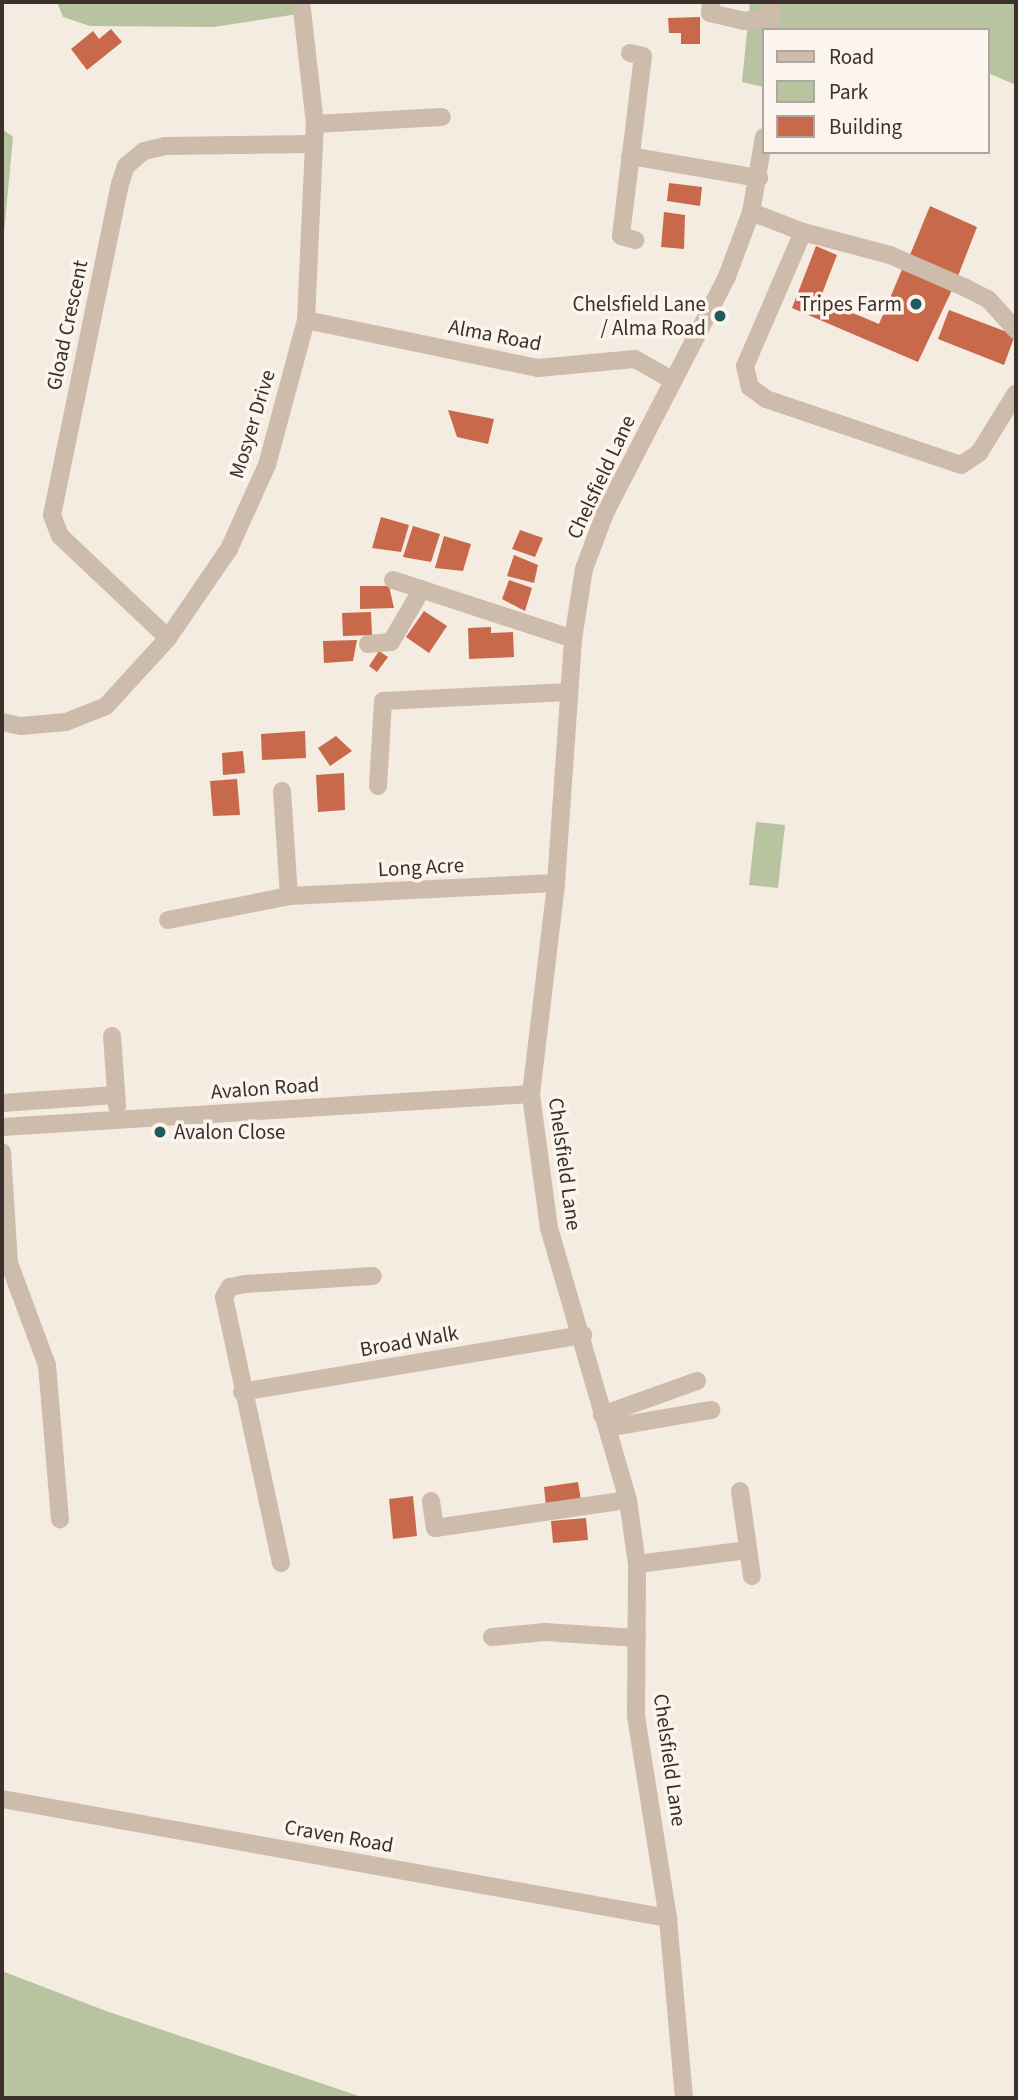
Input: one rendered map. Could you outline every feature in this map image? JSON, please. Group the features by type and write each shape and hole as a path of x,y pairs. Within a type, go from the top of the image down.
{"street":[{"name":"Mosyer Drive","path":"2,722 21,726 66,722 106,706 168,638 229,549 267,465 306,320 315,124 301,2"},
{"path":"711,2 710,13 744,21 771,16"},
{"path":"630,53 643,56 621,236 635,240"},
{"path":"315,124 442,117"},
{"name":"Gload Crescent","path":"168,638 60,536 51,515 120,184 126,166 155,149 314,144"},
{"name":"Chelsfield Lane","path":"684,2098 668,1918 636,1715 637,1564 628,1500 583,1335 550,1228 531,1094 556,883 573,639 584,569 606,513 726,279 751,212 762,153"},
{"path":"630,156 759,178"},
{"path":"751,212 803,232 890,255 964,287 988,299 1016,330"},
{"path":"803,232 745,366 750,387 766,399 961,465 979,453 1016,393"},
{"name":"Alma Road","path":"306,320 538,368 635,359 672,380"},
{"path":"393,580 573,639"},
{"path":"368,644 391,642 422,589"},
{"path":"378,786 383,701 569,692"},
{"path":"282,791 289,896"},
{"name":"Long Acre","path":"168,920 289,896 556,883"},
{"path":"112,1036 118,1120"},
{"name":"Avalon Road","path":"2,1126 531,1094"},
{"path":"2,1103 116,1095"},
{"path":"2,1152 9,1262 47,1365 60,1519"},
{"path":"281,1563 242,1392 224,1297 230,1287 246,1284 373,1276"},
{"name":"Broad Walk","path":"242,1392 583,1335"},
{"path":"605,1421 697,1381"},
{"path":"605,1421 712,1410"},
{"path":"740,1491 752,1576"},
{"path":"431,1501 435,1528 628,1500"},
{"path":"637,1564 748,1550"},
{"path":"492,1637 545,1632 637,1638"},
{"name":"Craven Road","path":"2,1799 668,1918"}],"green space":[{"path":"57,2 297,2 298,14 214,27 90,26 63,17"},
{"path":"750,2 1016,2 1016,85 990,74 990,28 762,28 762,87 742,82"},
{"path":"2,129 13,137 2,254"},
{"path":"756,822 785,825 778,888 749,885"},
{"path":"2,1971 106,2011 365,2098 2,2098"}],"building":[{"path":"700,17 700,44 681,44 681,33 669,33 668,18"},
{"path":"111,29 122,42 87,70 71,49 93,31 99,39"},
{"path":"669,183 702,187 700,206 667,201"},
{"path":"930,206 977,227 958,276 910,255"},
{"path":"664,212 685,215 684,249 661,247"},
{"name":"Tripes Farm","path":"816,246 837,255 820,299 879,324 903,267 952,290 918,362 792,308"},
{"path":"949,310 1015,335 1004,365 938,339"},
{"path":"448,410 494,419 488,444 457,437"},
{"path":"381,517 409,525 401,552 372,548"},
{"path":"413,526 440,534 431,562 403,557"},
{"path":"520,530 543,538 535,557 512,549"},
{"path":"444,536 471,544 463,571 435,568"},
{"path":"514,555 538,565 534,583 507,576"},
{"path":"509,580 532,588 525,611 502,599"},
{"path":"360,586 389,586 394,608 360,609"},
{"path":"424,611 447,626 429,653 406,637"},
{"path":"371,612 372,635 343,636 342,613"},
{"path":"491,627 491,633 513,632 514,657 469,659 468,628"},
{"path":"357,640 353,661 324,663 323,641"},
{"path":"379,651 388,657 377,672 369,666"},
{"path":"305,731 306,758 262,760 261,734"},
{"path":"336,736 352,751 330,766 318,748"},
{"path":"243,751 245,773 223,775 222,753"},
{"path":"344,773 345,810 318,812 316,775"},
{"path":"237,779 240,815 213,816 210,781"},
{"path":"578,1482 581,1501 546,1506 544,1487"},
{"path":"413,1496 417,1536 393,1539 389,1499"},
{"path":"586,1518 588,1540 553,1543 551,1521"}],"place":[{"name":"Tripes Farm","path":"916,304"},
{"name":"Chelsfield Lane / Alma Road","path":"720,316"},
{"name":"Avalon Close","path":"160,1132"}]}
